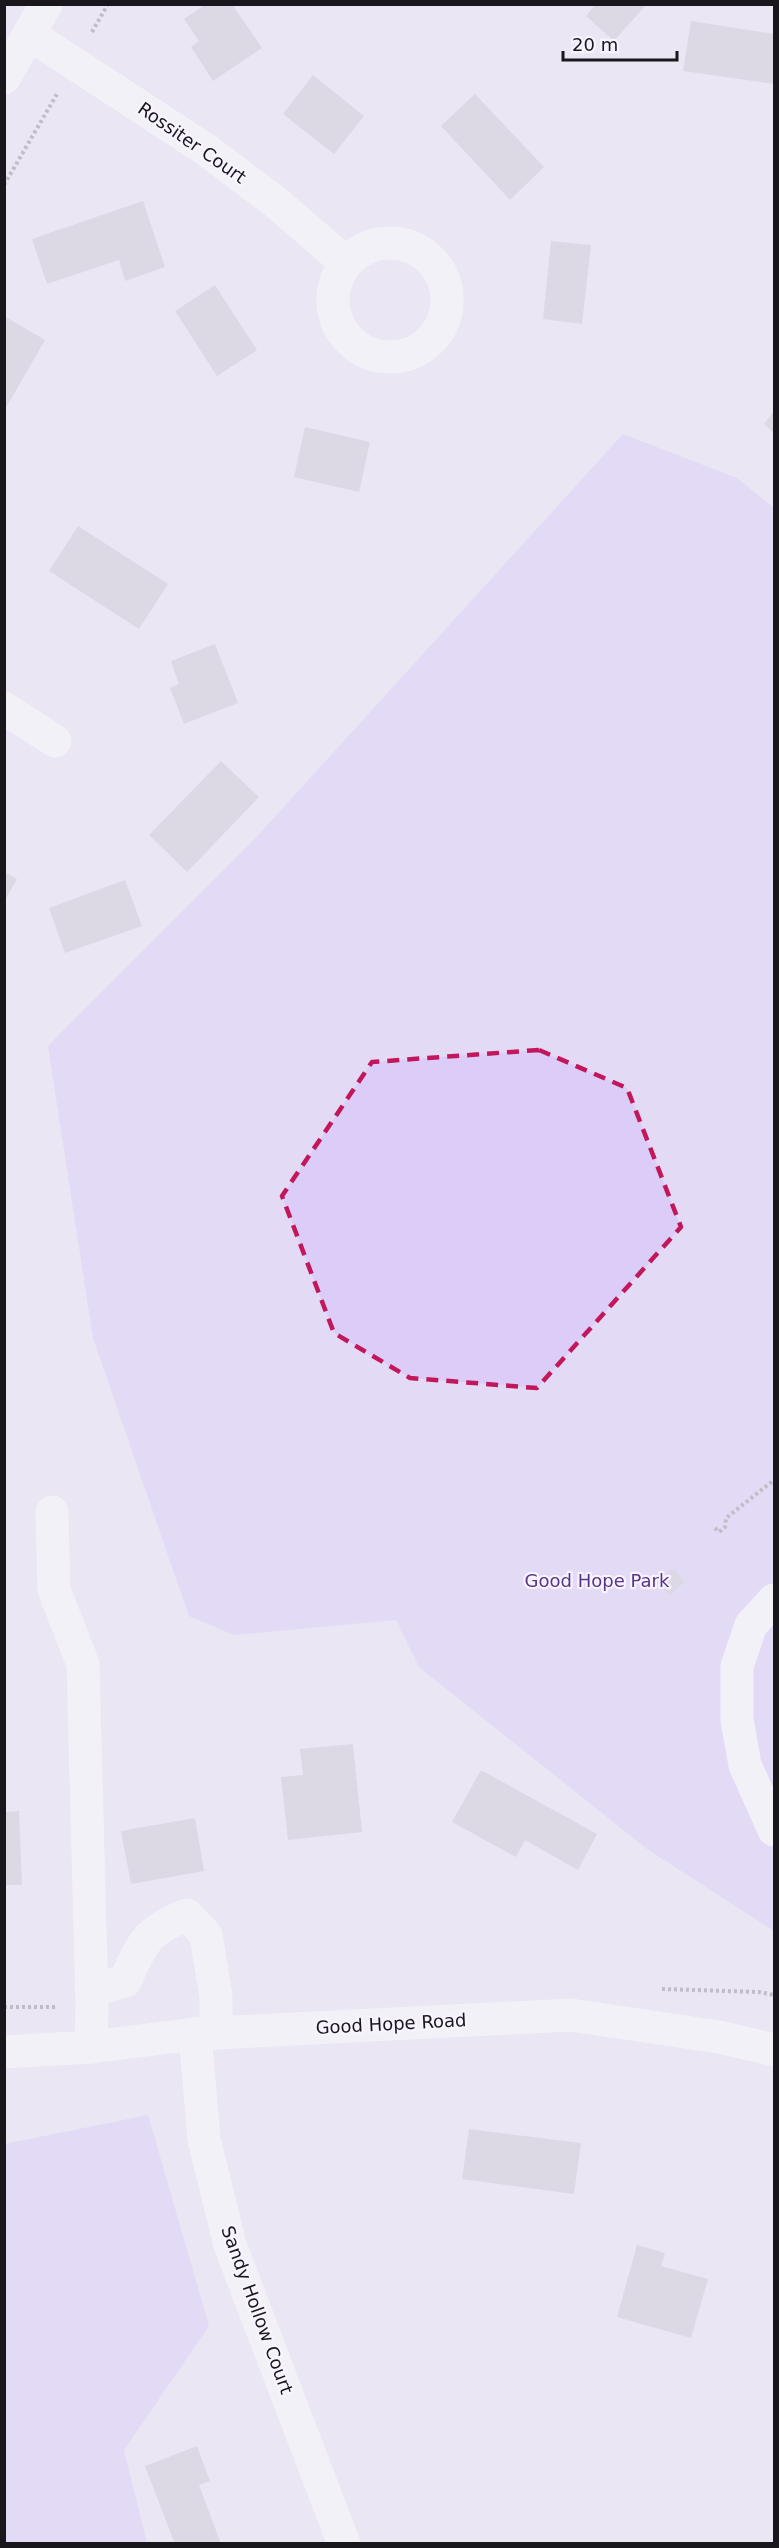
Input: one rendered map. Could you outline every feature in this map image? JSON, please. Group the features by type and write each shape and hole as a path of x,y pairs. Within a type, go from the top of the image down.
{"street":[{"path":"4,78 46,4"},
{"name":"Rossiter Court","path":"29,34 205,149 278,204 346,263"},
{"path":"4,708 55,741"},
{"path":"52,1512 54,1590 82,1664 92,1990 91,2047"},
{"path":"774,1600 751,1625 737,1666 737,1720 745,1765 774,1830"},
{"name":"Sandy Hollow Court","path":"92,1990 125,1981 143,1942 162,1925 187,1915 206,1935 216,1997 206,2033 204,2139 230,2245 344,2544"},
{"name":"Good Hope Road","path":"4,2052 91,2047 206,2033 571,2015 719,2037 774,2050"}],"path":[{"path":"715,1528 719,1532 725,1527 726,1518 774,1480"}],"highlighted area":[{"path":"539,1050 627,1088 681,1227 537,1388 410,1378 334,1333 282,1196 372,1062"}],"green space":[{"name":"Good Hope Park","path":"623,434 737,478 774,508 774,1931 647,1849 419,1667 396,1620 234,1635 189,1616 93,1338 48,1046 252,842"},
{"path":"148,2115 209,2326 124,2450 147,2543 5,2543 5,2144"}],"building":[{"path":"206,4 232,4 262,48 213,81 191,47 199,41 184,19"},
{"path":"596,4 647,4 614,41 586,16"},
{"path":"691,21 774,34 774,84 683,71"},
{"path":"313,75 364,116 334,154 283,114"},
{"path":"475,94 544,167 510,200 441,126"},
{"path":"143,201 165,267 125,281 119,260 47,284 32,239"},
{"path":"551,241 591,245 582,324 543,319"},
{"path":"215,285 257,350 217,376 175,311"},
{"path":"4,316 45,340 4,411"},
{"path":"774,411 774,433 764,424"},
{"path":"305,427 370,442 359,492 294,477"},
{"path":"78,526 168,584 139,629 49,571"},
{"path":"215,644 238,703 184,724 170,688 179,684 171,661"},
{"path":"221,761 259,797 187,872 149,835"},
{"path":"4,872 17,879 4,902"},
{"path":"125,880 142,926 65,953 49,908"},
{"path":"674,1568 685,1582 669,1595 658,1580"},
{"path":"353,1744 362,1832 288,1840 281,1777 303,1775 300,1749"},
{"path":"481,1770 597,1834 578,1870 525,1840 516,1857 452,1822"},
{"path":"19,1811 22,1885 4,1885 4,1812"},
{"path":"195,1818 204,1871 131,1884 121,1831"},
{"path":"469,2129 581,2143 574,2194 462,2179"},
{"path":"637,2245 665,2253 661,2266 708,2279 691,2338 617,2317"},
{"path":"197,2446 210,2481 199,2485 221,2544 175,2544 145,2466"}]}
